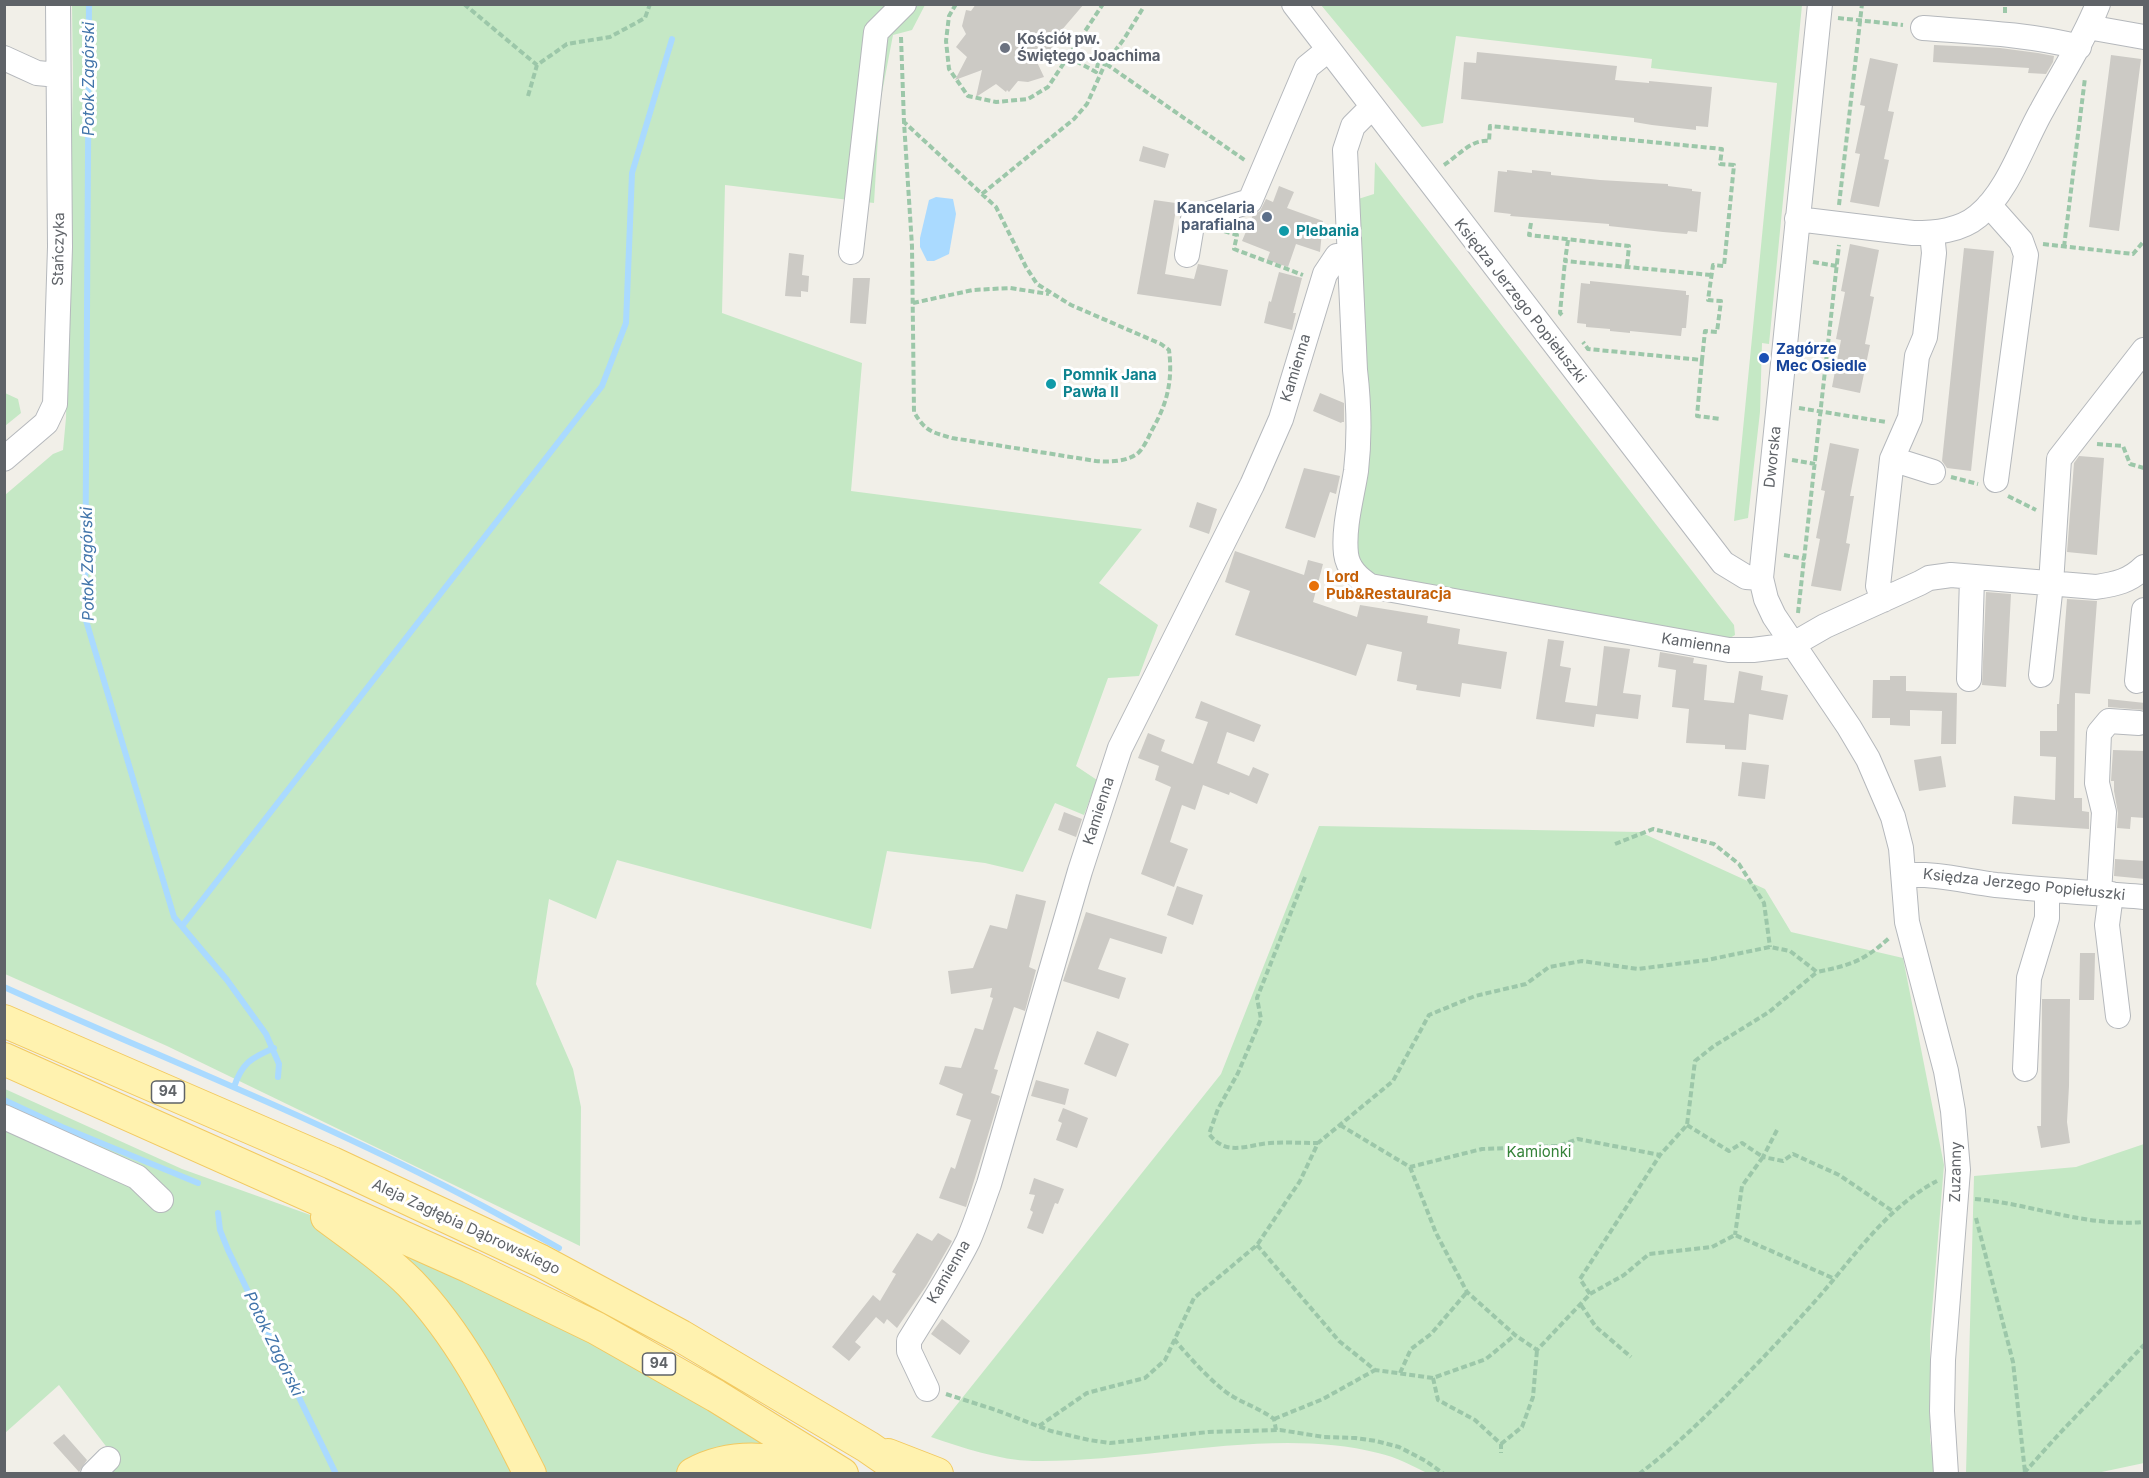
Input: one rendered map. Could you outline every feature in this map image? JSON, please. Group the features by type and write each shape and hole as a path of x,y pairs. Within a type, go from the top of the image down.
{"main road":[{"name":"Aleja Zagłębia Dąbrowskiego","path":"4,1021 332,1163 541,1261 681,1335 868,1447 907,1473"},
{"name":"94","path":"4,1059 470,1267 596,1328 716,1396 842,1473"},
{"path":"286,1185 394,1268 434,1312 476,1371 530,1473"},
{"path":"868,1447 937,1473"},
{"path":"693,1473 719,1463 752,1458 780,1461 831,1473"}],"street":[{"name":"Stańczyka","path":"4,459 46,423 55,404 60,247 58,4"},
{"name":"Księdza Jerzego Popiełuszki","path":"1294,4 1723,563 1746,577 1761,578"},
{"path":"851,252 876,32 904,5"},
{"name":"Dworska","path":"1827,11 1797,219 1761,578 1766,599 1774,616 1868,759 1893,817 1901,848 1904,875"},
{"path":"1797,219 1913,233 1932,233 1966,224 1978,216 1989,205 2006,179 2042,110 2079,47 2093,14"},
{"path":"2093,14 2100,29 2145,37"},
{"path":"1923,28 2061,42 2079,47"},
{"path":"1187,255 1193,219 1250,201 1307,67 1328,50"},
{"path":"4,58 37,73 58,75"},
{"name":"Kamienna","path":"1372,107 1353,126 1345,150 1355,370 1359,403 1356,468 1346,535 1346,555 1351,569 1359,579 1370,586 1729,650 1753,650 1792,645"},
{"path":"1989,205 2021,241 2026,255 1990,483"},
{"path":"1883,600 1878,586 1893,459 1910,418 1917,356 1925,337 1934,253 1932,233"},
{"name":"Kamienna","path":"927,1389 909,1351 909,1341 968,1240 986,1194 1080,871 1120,748 1262,463 1281,419 1326,274 1338,256 1349,255"},
{"path":"2041,675 2051,584 2059,459 2145,350"},
{"path":"1893,459 1933,472"},
{"path":"1792,645 1825,626 1929,578 1951,575 2096,587 2113,585 2131,579 2144,568"},
{"path":"1969,679 1972,578"},
{"path":"2138,681 2145,610"},
{"path":"2118,1016 2107,925 2104,812 2097,783 2099,733 2109,721 2139,723"},
{"name":"Księdza Jerzego Popiełuszki","path":"1904,875 1926,874 1965,881 2047,890 2145,897"},
{"name":"Zuzanny","path":"1904,875 1907,922 1946,1071 1955,1127 1958,1170 1943,1360 1942,1411 1946,1473"},
{"path":"2025,1069 2030,978 2047,918 2047,890"},
{"path":"4,1117 137,1177 161,1200"}],"path":[{"path":"464,4 537,65"},
{"path":"528,96 537,65 567,44 610,37 645,18 650,4"},
{"path":"957,4 949,16 946,41 949,69 968,96 996,102 1028,99 1048,87 1103,4"},
{"path":"1797,620 1837,266 1840,224 1838,218 1862,4"},
{"path":"904,5 901,38 904,122 912,246 914,412 920,423 930,432 952,438 1096,461 1116,462 1136,454 1144,445 1164,409 1171,365 1169,350 1161,344 1052,295 1037,284 996,207 904,122"},
{"path":"982,194 1074,119 1087,104 1106,64 1143,8"},
{"path":"1827,11 1860,21 1923,28"},
{"path":"2064,247 2088,55 2079,47"},
{"path":"1068,57 1096,72 1099,59 1232,153"},
{"path":"1440,167 1473,144 1482,140 1489,141 1490,126 1722,149 1720,164 1734,165 1732,193 1725,266 1713,265 1711,275 1708,300 1721,301 1717,332 1705,331 1697,416 1721,419"},
{"path":"1530,223 1529,235 1629,246 1627,266"},
{"path":"1191,230 1215,229 1238,234 1234,249 1308,277 1310,271"},
{"path":"1567,322 1560,313 1568,240"},
{"path":"2021,241 2133,254 2145,241"},
{"path":"1565,261 1711,275"},
{"path":"1820,263 1837,266"},
{"path":"913,303 973,290 1010,288 1052,295"},
{"path":"1581,340 1588,349 1702,360"},
{"path":"1806,409 1891,423 1904,433"},
{"path":"2072,442 2122,446 2130,464 2145,468"},
{"path":"1800,461 1815,464"},
{"path":"1933,472 1990,483 2055,519"},
{"path":"1790,556 1805,559"},
{"path":"1615,844 1653,829 1714,844 1739,864 1764,903 1770,947"},
{"path":"1305,877 1257,998 1261,1019 1238,1073 1218,1109 1209,1134 1217,1144 1240,1149 1269,1143 1318,1143"},
{"path":"1590,1294 1580,1280 1660,1155 1687,1125 1695,1061 1714,1046 1769,1012 1817,972 1848,966 1870,955 1907,922"},
{"path":"1039,1426 1086,1393 1145,1378 1165,1360 1194,1298 1257,1245 1300,1181 1318,1143 1393,1081 1429,1015 1466,999 1526,984 1549,967 1581,961 1638,969 1707,960 1770,947 1790,951 1817,972"},
{"path":"1340,1125 1410,1167 1436,1233 1467,1292 1515,1335 1537,1350"},
{"path":"1687,1125 1729,1151 1742,1143 1763,1157 1783,1161 1793,1154 1839,1175 1894,1212"},
{"path":"1735,1235 1742,1186 1763,1157 1777,1130"},
{"path":"1410,1167 1482,1149 1558,1146 1578,1139 1660,1155"},
{"path":"1639,1473 1659,1459 1699,1422 1780,1341 1885,1220 1927,1186 1958,1170"},
{"path":"2025,1473 2013,1362 1971,1198 2001,1201 2037,1211 2098,1222 2145,1222"},
{"path":"1501,1444 1522,1427 1533,1397 1537,1350 1590,1294 1624,1275 1649,1254 1712,1247 1735,1235"},
{"path":"1735,1235 1835,1279"},
{"path":"1257,1245 1339,1341 1376,1370 1433,1378 1486,1359 1515,1335"},
{"path":"1400,1373 1411,1349 1431,1334 1467,1292"},
{"path":"1581,1305 1596,1327 1630,1357"},
{"path":"1174,1338 1186,1355 1231,1396 1257,1407 1274,1419 1276,1430"},
{"path":"2025,1473 2058,1434 2145,1345"},
{"path":"1274,1419 1323,1399 1376,1370"},
{"path":"1433,1378 1438,1400 1475,1420 1501,1444 1501,1453"},
{"path":"927,1389 1089,1440 1110,1443 1134,1442 1188,1433 1276,1430 1376,1441 1399,1448 1444,1473"}],"green space":[{"path":"72,5 925,5 912,30 893,35 880,103 874,203 725,185 722,313 862,363 851,491 1142,529 1099,583 1158,625 1139,676 1108,678 1076,766 1097,780 1084,815 1055,803 1023,872 985,863 887,851 871,929 617,860 596,919 549,899 536,984 573,1069 581,1107 580,1246 167,1046 5,974 5,495 53,454 63,450 66,418 73,77"},
{"path":"1321,5 1802,5 1769,344 1762,343 1760,412 1748,518 1734,521 1777,83 1651,68 1652,59 1456,36 1443,123 1422,127"},
{"path":"1375,162 1734,625 1735,635 1725,641 1384,580 1366,569 1360,560 1356,540 1355,200 1374,194"},
{"path":"5,393 18,399 21,413 5,426"},
{"name":"Kamionki","path":"1319,826 1640,832 1765,889 1791,932 1903,958 1944,1165 1930,1335 1930,1440 1936,1473 1429,1474 1398,1459 1378,1453 1337,1446 1294,1443 1251,1444 1118,1457 1033,1461 994,1456 931,1437 1221,1074"},
{"path":"5,1089 182,1169 383,1241 587,1338 759,1435 768,1463 789,1473 101,1473 115,1458 59,1385 5,1433"},
{"path":"2144,1144 2144,1463 2097,1473 1966,1473 1974,1176 2076,1167"}],"water":[{"path":"936,197 953,199 956,214 949,254 934,261 927,261 920,247 920,238 929,200"}],"building":[{"name":"Kościół pw. Świętego Joachima","path":"976,4 1084,4 1055,38 1058,49 1055,64 1036,60 1044,77 1028,82 1018,81 1009,92 996,84 976,97 982,70 955,80 967,57 956,47 966,34 962,26 966,10 971,11"},
{"path":"1934,45 2000,48 2054,56 2046,74 2028,73 2029,68 1933,62"},
{"path":"1477,52 1617,66 1615,80 1712,87 1708,127 1696,126 1696,130 1634,122 1634,118 1461,99 1464,62 1476,63"},
{"path":"2111,55 2141,59 2119,231 2089,227"},
{"path":"1870,58 1898,64 1888,111 1894,112 1884,159 1889,160 1879,207 1850,202 1860,154 1855,153 1865,106 1860,105"},
{"path":"1143,146 1169,154 1165,168 1139,161"},
{"path":"1507,170 1532,173 1532,170 1551,172 1551,175 1668,184 1668,186 1692,189 1692,191 1701,192 1697,232 1688,231 1687,234 1663,232 1609,226 1609,224 1510,216 1511,214 1494,212 1498,171 1507,172"},
{"name":"Plebania","path":"1279,186 1294,192 1287,208 1323,221 1320,252 1296,244 1288,267 1267,260 1270,252 1242,241 1253,215 1260,211 1266,199 1273,202"},
{"path":"1154,200 1190,205 1175,215 1165,274 1194,279 1198,264 1228,270 1221,306 1137,294"},
{"path":"1850,244 1879,250 1870,296 1874,297 1865,344 1870,345 1860,393 1832,387 1841,340 1836,339 1845,292 1841,291"},
{"path":"1964,248 1994,251 1971,471 1947,468 1942,461"},
{"path":"789,253 804,255 802,275 809,276 808,292 801,291 801,297 785,296"},
{"path":"1279,272 1302,278 1293,313 1296,313 1292,330 1264,323"},
{"path":"853,278 870,278 866,324 850,323"},
{"path":"1590,281 1686,291 1686,295 1689,295 1686,328 1682,328 1681,336 1610,331 1610,329 1586,327 1586,324 1577,323 1581,283 1590,284"},
{"path":"1320,393 1344,403 1344,422 1341,423 1313,411"},
{"path":"1830,443 1859,449 1850,496 1854,496 1846,543 1850,544 1841,591 1811,586 1820,539 1816,538 1825,491 1821,490"},
{"path":"2079,456 2104,458 2097,555 2067,552 2074,463"},
{"path":"1304,468 1340,476 1336,494 1330,492 1315,538 1285,528"},
{"path":"1197,502 1217,509 1209,534 1189,527"},
{"path":"1235,551 1304,575 1308,560 1323,564 1313,602 1357,617 1360,605 1428,616 1427,623 1460,629 1458,644 1507,652 1501,689 1462,683 1460,697 1416,690 1417,685 1397,681 1402,652 1367,644 1356,676 1235,635 1250,591 1225,582"},
{"path":"1986,592 2011,594 2006,687 1982,685"},
{"path":"2067,599 2097,601 2090,694 2075,693 2074,798 2082,798 2082,811 2089,812 2089,829 2012,824 2014,796 2055,800 2056,757 2040,756 2040,731 2057,731 2057,704 2059,704"},
{"path":"1548,639 1564,641 1560,666 1571,668 1565,702 1597,706 1604,646 1630,649 1623,693 1641,695 1638,719 1596,714 1594,727 1536,719"},
{"path":"1660,652 1694,658 1693,663 1707,665 1704,700 1734,703 1739,671 1763,676 1761,690 1788,695 1783,720 1749,714 1746,750 1725,749 1725,745 1686,743 1689,709 1672,707 1676,670 1658,667"},
{"path":"1890,676 1906,676 1906,691 1957,693 1956,744 1941,744 1942,711 1910,710 1910,726 1890,725 1890,718 1872,718 1873,680 1890,680"},
{"path":"2108,699 2145,703 2145,710 2108,707"},
{"path":"1201,701 1261,725 1254,742 1227,732 1217,763 1249,776 1253,767 1269,774 1257,804 1230,792 1229,795 1203,785 1195,810 1182,805 1170,842 1188,849 1174,887 1141,874 1171,787 1155,780 1159,766 1138,758 1148,733 1165,740 1161,751 1193,764 1208,722 1195,718"},
{"path":"2113,750 2145,751 2145,818 2131,817 2130,829 2117,828 2118,813 2114,781 2111,781"},
{"path":"1941,756 1946,787 1919,791 1914,760"},
{"path":"1742,762 1769,765 1765,799 1738,796"},
{"path":"1064,812 1082,819 1076,837 1058,830"},
{"path":"2115,859 2145,861 2145,879 2114,876"},
{"path":"1177,886 1203,895 1193,925 1167,915"},
{"path":"1016,894 1046,901 1029,967 1036,970 1025,1011 1014,1007 994,1069 998,1070 991,1093 1000,1096 966,1207 939,1198 951,1167 955,1169 971,1120 956,1115 963,1094 939,1084 945,1066 961,1068 975,1028 983,1030 993,998 990,997 992,988 951,994 948,971 973,968 990,925 1007,929"},
{"path":"1086,912 1167,937 1162,954 1110,938 1098,969 1126,978 1119,999 1063,981"},
{"path":"2080,953 2095,953 2094,1000 2079,1000"},
{"path":"2042,999 2070,999 2067,1122 2070,1143 2041,1148 2037,1126 2041,1126"},
{"path":"1097,1031 1129,1044 1116,1077 1084,1064"},
{"path":"1036,1080 1069,1089 1065,1105 1031,1096"},
{"path":"1063,1108 1088,1118 1077,1148 1056,1140 1062,1123 1058,1121"},
{"path":"1034,1178 1064,1189 1058,1204 1055,1203 1043,1234 1027,1228 1033,1212 1030,1210 1035,1195 1029,1194"},
{"path":"917,1233 932,1241 938,1233 952,1241 926,1286 897,1328 887,1319 884,1324 876,1317 855,1342 861,1347 849,1361 832,1347 873,1295 880,1301 896,1274 892,1272"},
{"path":"942,1319 970,1341 960,1355 931,1334"},
{"path":"64,1434 87,1460 79,1472 53,1443"}],"waterway":[{"name":"Potok Zagórski","path":"89,4 85,617 174,917 227,980 266,1034 279,1064 278,1077"},
{"path":"182,926 602,386 626,323 632,173 672,39"},
{"path":"4,987 382,1155 466,1197 559,1248"},
{"path":"234,1087 240,1072 248,1062 274,1048"},
{"path":"4,1100 62,1127 198,1183"},
{"name":"Potok Zagórski","path":"218,1213 220,1230 228,1250 336,1474"}],"place":[{"name":"Kościół pw. Świętego Joachima","path":"1005,48"},
{"name":"Kancelaria parafialna","path":"1267,217"},
{"name":"Plebania","path":"1284,231"},
{"name":"Zagórze Mec Osiedle","path":"1764,358"},
{"name":"Pomnik Jana Pawła II","path":"1051,384"},
{"name":"Lord Pub&Restauracja","path":"1314,586"}]}
